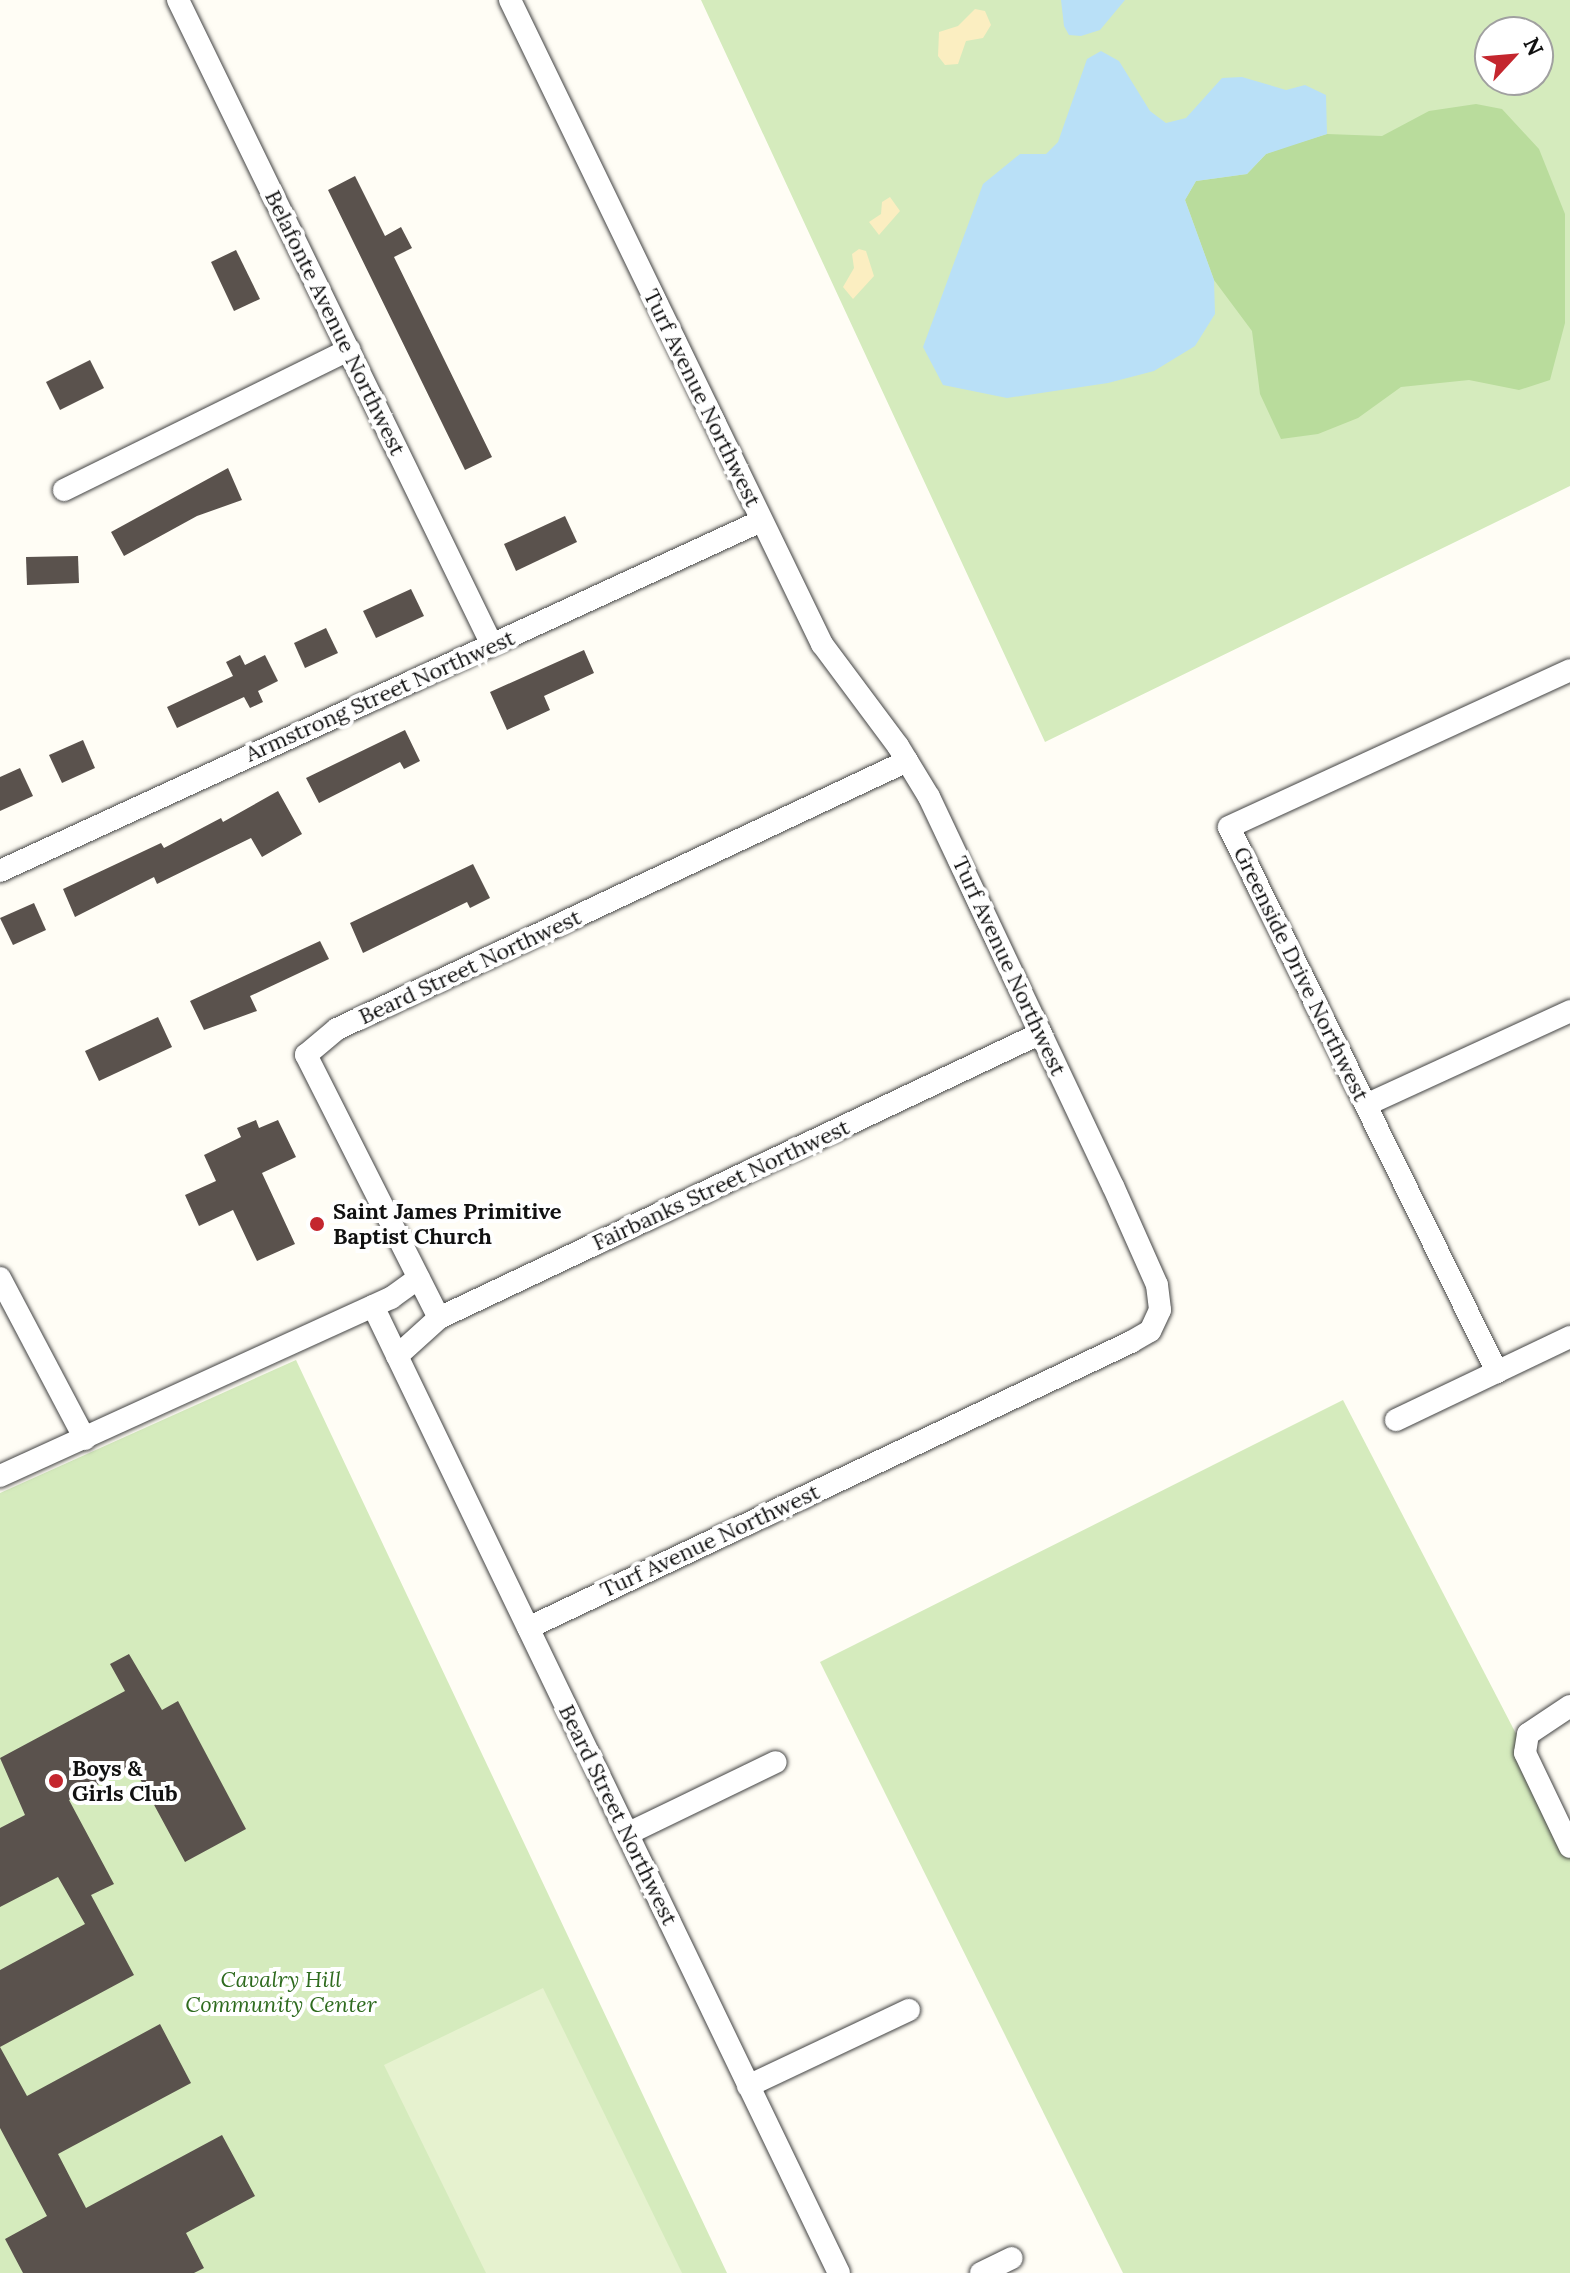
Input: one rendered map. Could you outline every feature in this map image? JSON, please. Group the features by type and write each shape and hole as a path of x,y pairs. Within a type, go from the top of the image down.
{"street":[{"name":"Belafonte Avenue Northwest","path":"178,0 492,645"},
{"name":"Turf Avenue Northwest","path":"510,0 822,644 907,761 1041,1033 1157,1285 1160,1310 1150,1331 528,1628"},
{"path":"64,490 349,350"},
{"name":"Armstrong Street Northwest","path":"0,871 761,521"},
{"name":"Greenside Drive Northwest","path":"1497,1372 1229,827 1570,670"},
{"name":"Beard Street Northwest","path":"439,1318 306,1055 319,1040 907,761"},
{"path":"1366,1105 1570,1011"},
{"name":"Fairbanks Street Northwest","path":"397,1356 439,1318 1041,1033"},
{"path":"0,1278 85,1439"},
{"path":"0,1476 373,1306 419,1278"},
{"path":"373,1306 397,1356"},
{"path":"1396,1420 1570,1337"},
{"name":"Beard Street Northwest","path":"397,1356 839,2273"},
{"path":"1570,1706 1528,1734 1525,1753 1570,1847"},
{"path":"627,1834 776,1762"},
{"path":"748,2086 909,2010"},
{"path":"981,2273 1012,2258"}],"green space":[{"path":"701,0 1570,0 1570,486 1045,742"},
{"path":"1476,104 1502,109 1539,149 1565,214 1565,323 1550,380 1519,390 1469,380 1401,387 1358,418 1318,434 1281,439 1260,394 1252,331 1214,280 1185,200 1196,181 1247,174 1266,154 1327,134 1382,136 1429,111"},
{"name":"Cavalry Hill Community Center","path":"296,1360 727,2273 0,2273 0,1493"},
{"path":"1343,1400 1570,1838 1570,2273 1123,2273 820,1662"},
{"path":"543,1988 682,2273 486,2273 384,2065"}],"sand":[{"path":"975,9 985,11 991,25 983,38 966,41 958,64 945,65 938,56 939,32 958,26"},
{"path":"890,197 900,211 879,235 869,222 881,214 882,202"},
{"path":"859,249 866,251 874,276 853,299 843,287 854,268 852,254"}],"water":[{"path":"1061,0 1125,0 1100,30 1081,36 1069,35 1064,26"},
{"path":"1101,51 1119,61 1150,111 1166,123 1186,118 1222,78 1242,77 1286,90 1305,85 1326,95 1327,134 1266,154 1247,174 1196,181 1185,200 1214,280 1215,314 1195,346 1154,371 1108,383 1007,398 943,385 923,347 983,184 1020,154 1046,154 1058,142 1087,59"}],"building":[{"path":"355,176 385,236 401,227 412,248 394,257 492,457 465,470 328,190"},
{"path":"236,250 260,299 234,311 211,262"},
{"path":"90,360 104,388 60,410 46,382"},
{"path":"228,468 242,500 197,516 124,556 111,532"},
{"path":"565,516 577,542 516,571 504,544"},
{"path":"78,556 79,583 27,585 26,557"},
{"path":"411,589 424,616 376,638 363,611"},
{"path":"326,628 338,653 305,668 294,643"},
{"path":"584,650 594,673 544,696 550,710 507,730 490,692"},
{"path":"240,655 245,665 265,655 278,681 258,691 263,702 250,708 244,697 177,728 167,707 233,676 226,662"},
{"path":"405,730 420,761 404,769 400,762 319,803 306,778"},
{"path":"83,740 95,768 62,783 49,755"},
{"path":"20,768 33,796 0,811 0,777"},
{"path":"278,791 302,834 262,857 251,838 157,884 154,877 75,917 63,889 161,843 164,848 221,818 223,822"},
{"path":"473,864 490,898 470,908 467,902 363,953 350,923"},
{"path":"34,903 46,930 13,945 0,918"},
{"path":"320,941 329,959 250,996 257,1011 204,1030 190,1001"},
{"path":"158,1017 172,1047 99,1081 85,1051"},
{"path":"256,1120 259,1128 278,1120 296,1157 262,1173 295,1244 257,1261 233,1210 199,1226 185,1195 216,1181 204,1155 241,1137 237,1128"},
{"name":"Boys & Girls Club","path":"129,1654 162,1710 178,1701 246,1829 185,1862 133,1766 69,1800 114,1884 91,1895 134,1975 0,2047 0,1970 85,1924 58,1877 0,1907 0,1828 25,1815 0,1758 125,1691 110,1664"},
{"name":"Cavalry Hill Community Center","path":"160,2024 191,2083 58,2154 86,2208 222,2135 255,2196 186,2233 204,2268 194,2273 23,2273 5,2239 47,2216 0,2128 0,2047 27,2096"}],"place":[{"name":"Saint James Primitive Baptist Church","path":"317,1224"},
{"name":"Boys & Girls Club","path":"56,1781"}]}
